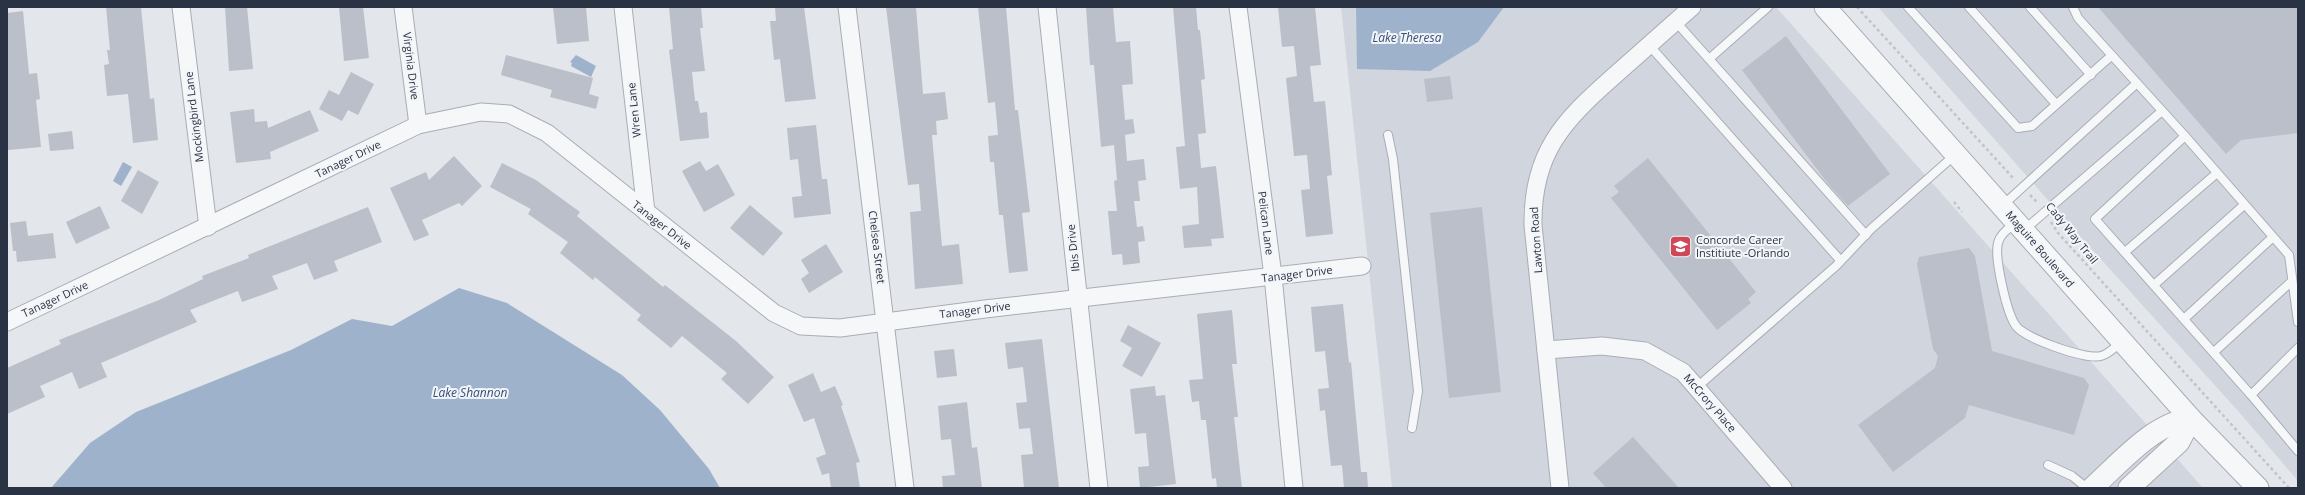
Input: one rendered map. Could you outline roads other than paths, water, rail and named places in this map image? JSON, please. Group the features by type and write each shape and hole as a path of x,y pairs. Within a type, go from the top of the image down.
{"street":[{"name":"Mockingbird Lane","path":"181,7 208,227"},
{"name":"Virginia Drive","path":"404,7 418,125"},
{"name":"Wren Lane","path":"623,7 646,212"},
{"name":"Chelsea Street","path":"847,7 905,488"},
{"name":"Ibis Drive","path":"1047,7 1099,488"},
{"name":"Pelican Lane","path":"1238,7 1274,276 1294,488"},
{"name":"Lawton Road","path":"1560,488 1533,225 1533,197 1539,173 1554,138 1569,118 1692,7"},
{"name":"Maguire Boulevard","path":"1825,7 2191,419 2258,488"},
{"name":"Tanager Drive","path":"7,322 208,227 418,125 481,112 509,114 547,133 774,313 802,326 840,328 886,321 1362,266"},
{"name":"McCrory Place","path":"1546,350 1602,346 1645,352 1683,372 1783,488"},
{"path":"2092,488 2156,432 2173,422 2191,419"},
{"path":"2129,488 2179,442 2191,419"}],"lane":[{"path":"1709,59 1768,7"},
{"path":"1908,7 2015,126 2022,129 2032,126 2111,56"},
{"path":"1969,7 2056,104"},
{"path":"2030,7 2090,75"},
{"path":"2073,7 2078,18 2111,56 2186,136 2244,205 2289,255 2298,322"},
{"path":"1676,22 1866,236"},
{"path":"1649,45 1840,260"},
{"path":"2002,206 2137,83"},
{"path":"2122,341 2107,354 2089,356 2033,338 2016,326 2009,312 1997,252 2001,237 2045,212 2162,111"},
{"path":"1388,135 1394,167 1418,391 1412,428"},
{"path":"2186,136 2096,219 2214,352 2298,451"},
{"path":"1697,388 1802,296 1956,154"},
{"path":"2125,252 2217,173"},
{"path":"2154,285 2244,205"},
{"path":"2184,319 2273,237"},
{"path":"2214,352 2292,281"},
{"path":"2251,395 2298,348"},
{"path":"2048,465 2072,476 2087,488"}],"water":[{"name":"Lake Theresa","path":"1356,7 1504,7 1478,42 1430,71 1357,69"},
{"path":"576,55 596,66 591,77 571,66 572,63 570,62"},
{"path":"123,162 132,167 121,186 113,181"},
{"name":"Lake Shannon","path":"459,288 507,303 622,375 660,410 709,469 720,488 51,488 90,443 136,412 291,350 352,319 392,326"}],"place":[{"name":"Concorde Career Institiute -Orlando","path":"1681,246"}]}
